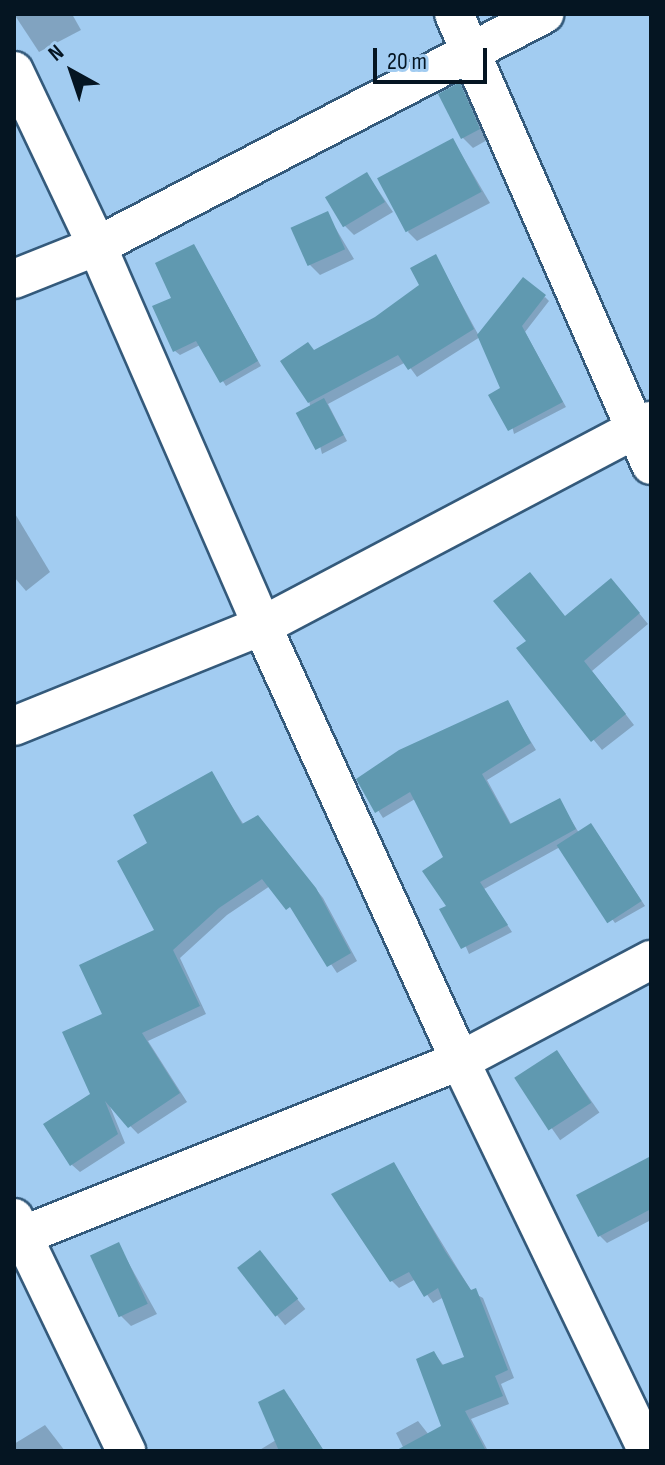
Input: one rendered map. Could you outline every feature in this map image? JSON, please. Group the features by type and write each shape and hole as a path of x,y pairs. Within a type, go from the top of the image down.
{"street":[{"path":"454,14 643,425 651,465"},
{"path":"14,279 97,246 471,48 544,14"},
{"path":"14,71 97,246 262,626 460,1061 648,1451"},
{"path":"14,726 262,626 643,425"},
{"path":"126,1451 17,1230 460,1061 651,960"}],"building":[{"path":"460,82 480,129 461,139 438,94"},
{"path":"453,138 482,192 406,232 377,178"},
{"path":"367,172 385,202 343,227 325,197"},
{"path":"328,211 345,249 308,266 291,228"},
{"path":"194,244 258,361 220,383 196,341 173,352 152,306 171,298 155,263"},
{"path":"436,254 474,329 408,370 398,355 308,403 280,361 308,342 314,350 375,317 419,285 410,268"},
{"path":"523,277 546,295 522,326 563,402 508,431 488,395 500,388 477,335"},
{"path":"324,398 344,435 315,450 296,413"},
{"path":"530,572 565,616 611,578 640,613 584,661 626,714 591,742 516,648 526,641 493,601"},
{"path":"508,700 531,743 482,774 510,824 560,798 576,829 480,882 508,925 461,949 439,909 446,906 422,871 443,857 410,792 375,813 356,779 399,750"},
{"path":"212,771 242,824 258,815 316,888 351,953 327,967 290,907 286,910 262,879 219,908 173,950 200,1006 142,1033 180,1093 128,1128 105,1101 118,1134 70,1166 43,1124 90,1094 62,1032 102,1014 79,965 154,930 117,861 147,843 133,815"},
{"path":"591,823 642,901 607,923 557,845"},
{"path":"557,1050 591,1103 549,1131 514,1078"},
{"path":"651,1156 651,1209 598,1237 576,1195"},
{"path":"394,1162 445,1251 471,1290 476,1288 508,1370 495,1376 503,1396 465,1411 486,1451 395,1451 441,1426 416,1359 434,1351 442,1365 464,1357 438,1288 424,1297 409,1272 390,1282 331,1194"},
{"path":"119,1242 148,1304 119,1317 90,1256"},
{"path":"260,1250 298,1299 275,1317 237,1268"},
{"path":"284,1389 324,1451 279,1451 258,1402"}]}
